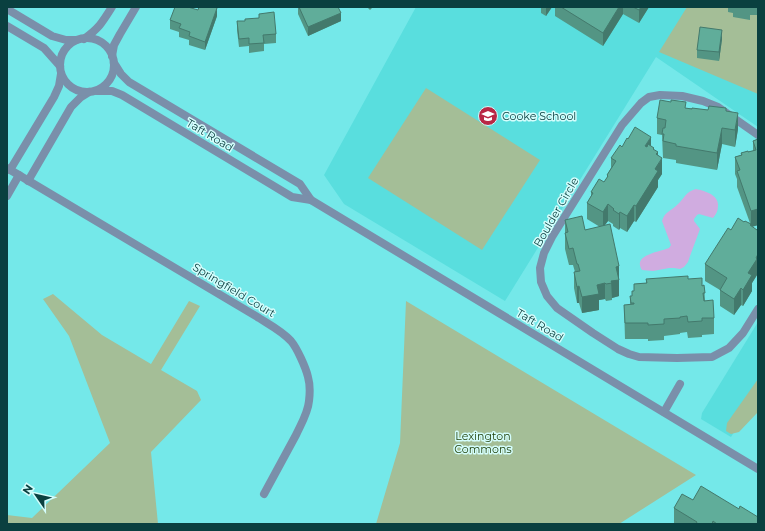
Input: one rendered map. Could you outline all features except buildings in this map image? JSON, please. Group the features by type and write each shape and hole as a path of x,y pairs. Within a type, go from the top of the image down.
{"street":[{"path":"8,169 60,86 61,58 65,50 70,44 95,31 112,7"},
{"path":"28,181 71,107 81,97 104,86 110,79 113,71 114,45 136,7"},
{"path":"7,9 52,36 66,40 91,39 100,42 108,49 113,60"},
{"path":"7,26 44,48 61,70 65,82 72,88 81,92 93,92"},
{"name":"Taft Road","path":"113,60 121,74 129,82 300,184 311,200"},
{"name":"Taft Road","path":"93,92 112,91 122,95 292,196 311,200 758,468"},
{"name":"Boulder Circle","path":"758,135 718,107 703,101 682,96 660,95 645,99 622,125 552,237 544,253 540,268 541,282 547,296 557,308 618,349 639,357 712,357 729,348 743,333 758,309"},
{"name":"Springfield Court","path":"8,169 259,318 281,332 292,342 298,350 308,376 310,390 309,402 300,425 264,494"},
{"path":"7,196 20,175"},
{"path":"664,412 680,384"}],"shaded area":[{"name":"Cooke School","path":"416,7 758,7 758,127 656,57 505,301 344,204 324,175"},
{"path":"696,189 714,196 718,202 718,208 713,218 699,214 694,219 700,229 688,262 680,269 669,268 653,271 642,270 640,265 644,258 653,253 669,248 671,245 662,221 665,215 687,194"},
{"path":"758,322 758,393 731,437 701,419 702,413"}],"green space":[{"path":"687,7 758,7 758,94 659,52"},
{"path":"426,88 540,160 482,250 368,178"},
{"path":"53,294 102,335 151,364 189,301 200,306 161,370 197,391 201,400 151,452 158,524 7,524 7,515 32,518 110,443 69,336 43,299"},
{"name":"Lexington Commons","path":"406,301 696,475 619,524 376,524 400,443"},
{"path":"758,379 758,412 739,432 731,434 726,431 727,423"}],"place":[{"name":"Cooke School","path":"488,116"}]}
